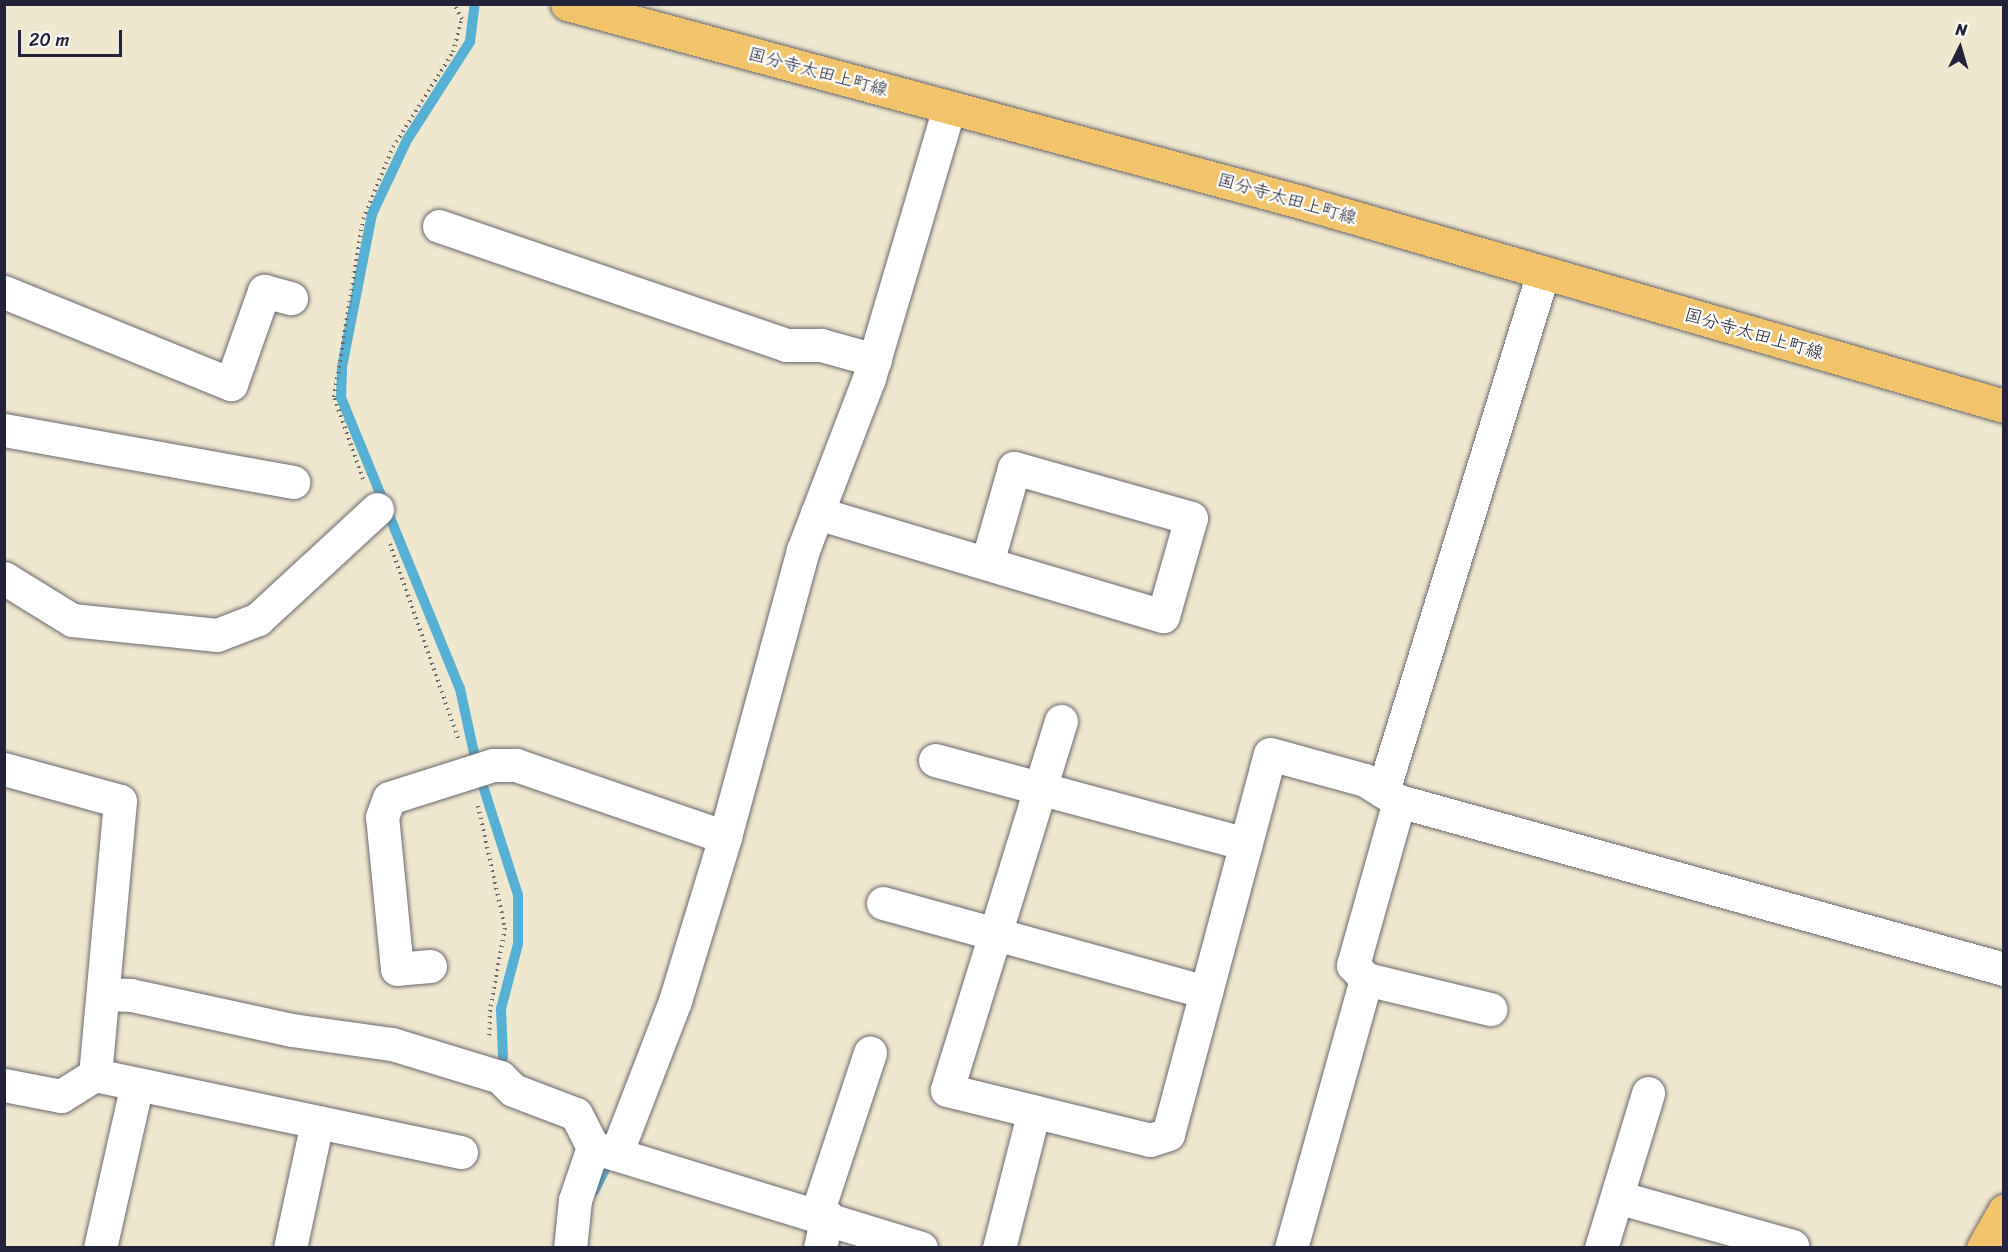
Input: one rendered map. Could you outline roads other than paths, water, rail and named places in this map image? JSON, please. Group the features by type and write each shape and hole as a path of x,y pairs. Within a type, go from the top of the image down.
{"main road":[{"name":"国分寺太田上町線","path":"567,4 1301,202 2004,406"},
{"path":"1983,1248 2004,1211"}],"street":[{"path":"570,1248 575,1200 604,1151 675,1001 725,837 803,550 875,360 948,108"},
{"path":"439,226 786,345 821,345 875,360"},
{"path":"1490,1009 1366,979 1353,965 1391,796 1544,273"},
{"path":"4,292 231,384 264,291 291,298"},
{"path":"4,430 293,482"},
{"path":"817,513 1163,616 1191,518 1014,468 987,563"},
{"path":"4,578 72,620 217,635 258,619 377,509"},
{"path":"1061,721 947,1090 1150,1140 1167,1134 1270,754 1365,780 1391,796 2004,969"},
{"path":"935,760 1246,844"},
{"path":"430,966 397,969 382,817 389,798 493,765 516,765 725,837"},
{"path":"4,769 120,801 95,1075"},
{"path":"883,903 1206,992"},
{"path":"1291,1248 1366,979"},
{"path":"103,994 130,995 292,1030 392,1044 500,1077 513,1090 576,1114 604,1151 822,1215 921,1248"},
{"path":"820,1248 822,1215 870,1053"},
{"path":"4,1084 61,1096 95,1075 461,1152"},
{"path":"100,1248 137,1084"},
{"path":"1601,1248 1648,1093"},
{"path":"999,1248 1034,1111"},
{"path":"290,1248 317,1122"},
{"path":"1617,1197 1792,1246"}],"waterway":[{"path":"474,753 460,689 341,398 342,367 372,214 407,140 470,42 475,4"},
{"path":"483,786 518,895 518,944 501,1009 503,1057"},
{"path":"594,1191 605,1169"}]}
